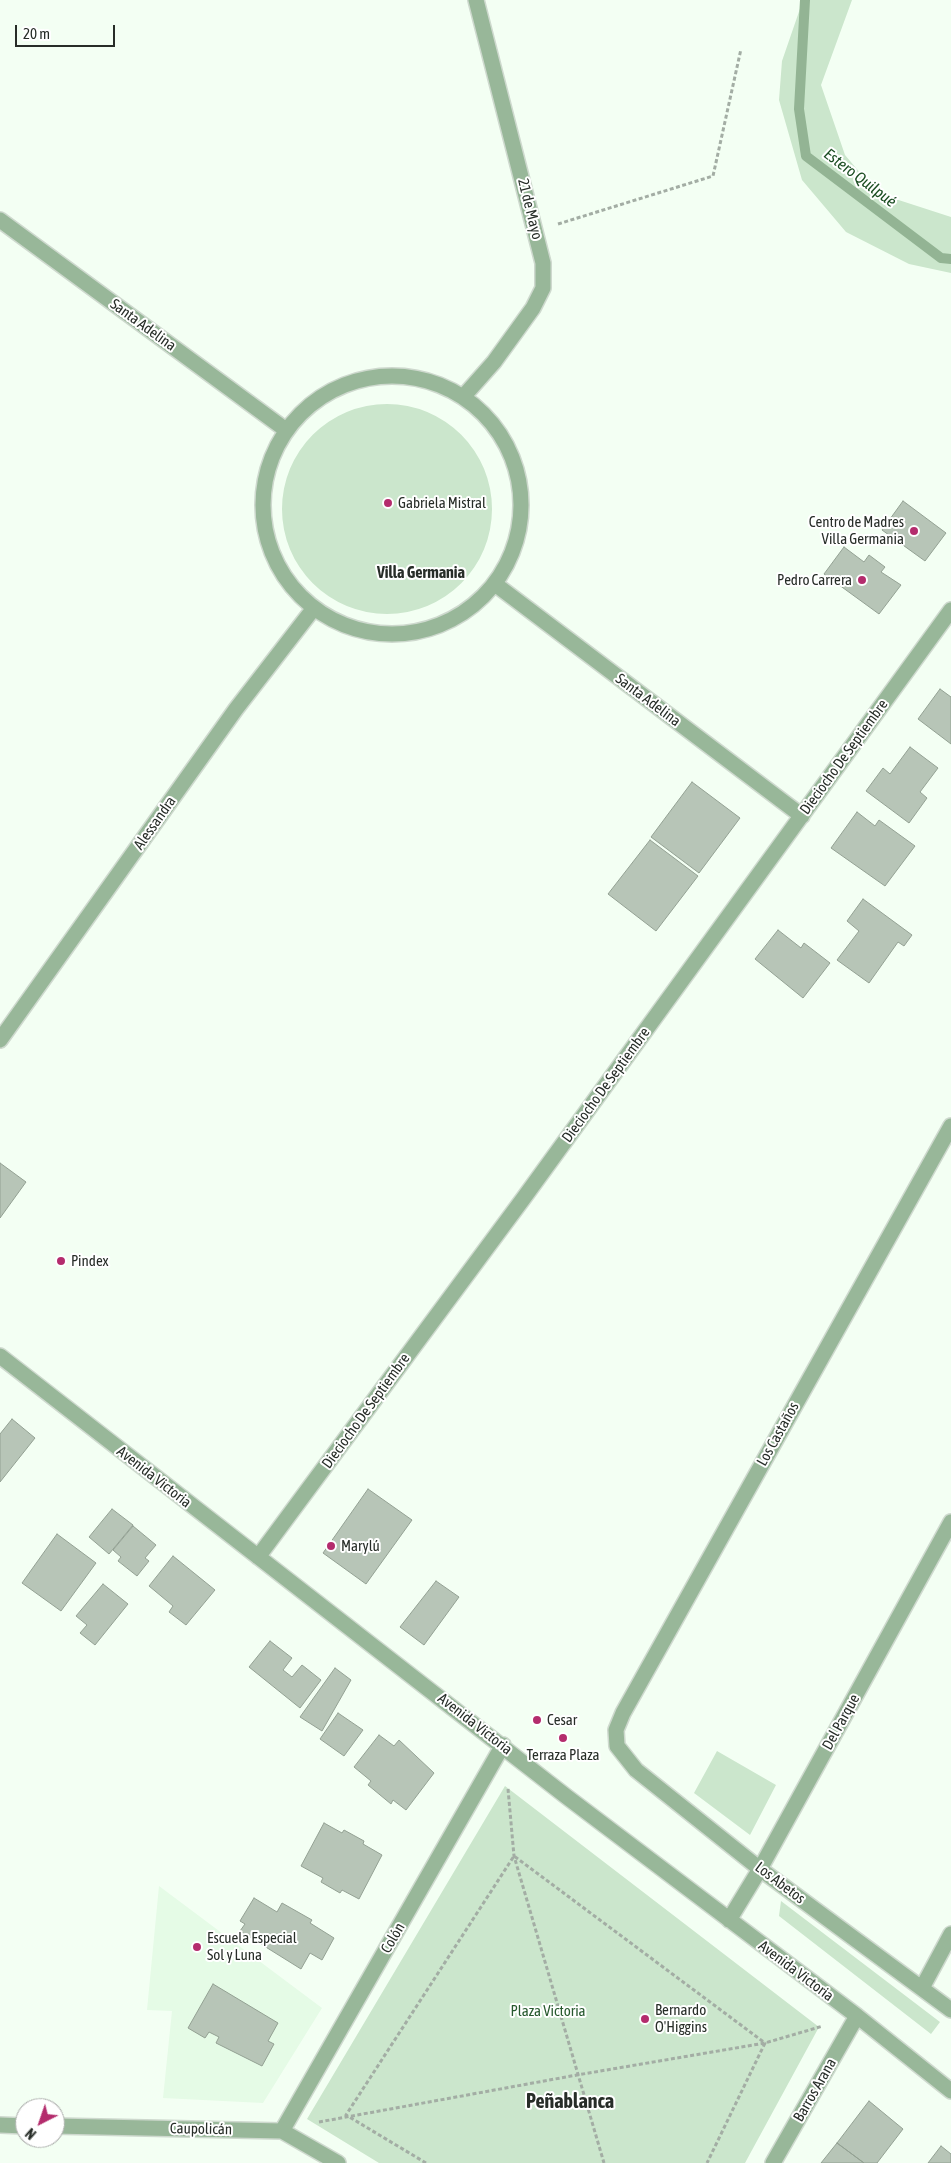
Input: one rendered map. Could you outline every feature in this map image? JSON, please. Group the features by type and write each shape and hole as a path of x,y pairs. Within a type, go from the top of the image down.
{"street":[{"name":"21 de Mayo","path":"463,397 494,362 533,308 543,288 543,263 536,231 476,0"},
{"name":"Santa Adelina","path":"0,220 286,430"},
{"path":"401,376 434,383 463,397 487,417 496,429 516,470 521,500 520,529 510,558 495,584 466,612 430,629 389,635 350,628 314,608 286,580 269,544 262,505 268,466 286,430 308,406 336,388 368,378 401,376"},
{"name":"Santa Adelina","path":"495,584 802,816"},
{"name":"Alessandra","path":"0,1040 236,709 314,608"},
{"name":"Dieciocho De Septiembre","path":"258,1558 523,1199 951,610"},
{"name":"Los Castaños","path":"617,1746 616,1730 623,1713 951,1126"},
{"name":"Avenida Victoria","path":"0,1356 567,1797 857,2016 951,2091"},
{"name":"Del Parque","path":"729,1920 760,1869 951,1522"},
{"name":"Colón","path":"282,2131 503,1746"},
{"name":"Los Abetos","path":"617,1746 636,1770 760,1869 951,2010"},
{"path":"922,1988 951,1934"},
{"name":"Barros Arana","path":"772,2163 857,2016"},
{"path":"0,2125 15,2126"},
{"name":"Caupolicán","path":"65,2126 282,2131 338,2163"}],"path":[{"path":"536,231 714,176 741,49"},
{"path":"503,1746 514,1856 604,2163"},
{"path":"514,1856 765,2043"},
{"path":"346,2116 514,1856"},
{"path":"282,2131 346,2116 577,2074 765,2043 857,2016"},
{"path":"706,2163 765,2043"},
{"path":"346,2116 426,2163"}],"shaded area":[{"name":"Escuela Especial Sol y Luna","path":"159,1886 322,2008 263,2103 163,2098 172,2011 147,2010"}],"green space":[{"path":"803,0 852,0 821,85 845,155 877,193 951,217 951,273 909,264 846,232 802,180 779,100 782,61"},
{"path":"377,404 397,404 437,416 454,428 468,442 480,459 484,469 492,499 490,529 480,559 468,576 454,590 437,602 427,606 397,614 377,614 337,602 320,590 306,576 294,559 290,549 282,519 282,499 294,459 306,442 320,428 337,416 347,412"},
{"path":"717,1751 776,1785 750,1835 694,1793"},
{"name":"Plaza Victoria","path":"505,1786 819,2027 745,2163 379,2163 307,2119"},
{"path":"781,1901 940,2022 931,2034 779,1916"}],"building":[{"name":"Centro de Madres Villa Germania","path":"903,501 946,533 925,561 882,530"},
{"name":"Pedro Carrera","path":"844,547 864,562 869,555 885,567 881,572 901,585 879,614 824,574"},
{"path":"940,689 951,697 951,744 918,719"},
{"path":"910,747 938,768 920,792 927,798 909,823 866,791 883,768 890,774"},
{"path":"692,782 740,818 699,873 651,837"},
{"path":"857,812 875,826 879,820 915,846 885,886 831,848"},
{"path":"650,840 698,876 656,931 608,894"},
{"path":"863,899 912,935 904,946 898,942 869,983 837,960 859,931 847,921"},
{"path":"778,930 801,948 804,943 830,963 803,998 755,959"},
{"path":"0,1163 26,1182 0,1218"},
{"path":"12,1419 35,1438 0,1482 0,1434"},
{"path":"368,1489 412,1520 366,1584 323,1553"},
{"path":"112,1509 133,1525 109,1554 89,1537"},
{"path":"133,1526 156,1545 145,1558 149,1561 137,1576 118,1561 121,1557 113,1550"},
{"path":"57,1534 96,1563 61,1611 22,1583"},
{"path":"173,1556 215,1590 186,1625 169,1612 173,1606 149,1586"},
{"path":"436,1581 459,1597 424,1645 400,1627"},
{"path":"103,1584 128,1604 95,1645 80,1633 87,1625 76,1616"},
{"path":"270,1641 292,1658 283,1670 292,1677 302,1665 321,1680 300,1708 249,1667"},
{"path":"335,1668 351,1680 322,1731 300,1717"},
{"path":"338,1713 363,1730 344,1756 320,1739"},
{"path":"379,1735 394,1746 399,1740 434,1773 406,1810 393,1800 391,1804 368,1785 371,1781 354,1767"},
{"path":"324,1823 342,1833 344,1830 364,1841 363,1844 382,1855 359,1899 342,1890 340,1893 321,1882 323,1878 301,1866"},
{"path":"254,1898 277,1912 282,1903 312,1920 310,1923 334,1938 322,1960 310,1953 301,1969 240,1931 245,1924 240,1921"},
{"path":"213,1984 278,2023 268,2041 274,2044 262,2066 216,2043 219,2037 209,2032 205,2038 188,2028"},
{"path":"869,2101 903,2129 877,2163 864,2163 837,2143"},
{"path":"837,2143 864,2163 821,2163"},
{"path":"941,2146 951,2154 951,2163 928,2163"}],"waterway":[{"name":"Estero Quilpué","path":"805,0 799,109 806,156 941,258 951,259"}],"place":[{"name":"Gabriela Mistral","path":"388,503"},
{"name":"Centro de Madres Villa Germania","path":"914,531"},
{"name":"Pedro Carrera","path":"862,580"},
{"name":"Pindex","path":"61,1261"},
{"name":"Marylú","path":"331,1546"},
{"name":"Cesar","path":"537,1720"},
{"name":"Terraza Plaza","path":"563,1738"},
{"name":"Escuela Especial Sol y Luna","path":"197,1947"},
{"name":"Bernardo O'Higgins","path":"645,2019"}],"district":[{"name":"Villa Germania","path":"421,573"},
{"name":"Peñablanca","path":"570,2102"}]}
